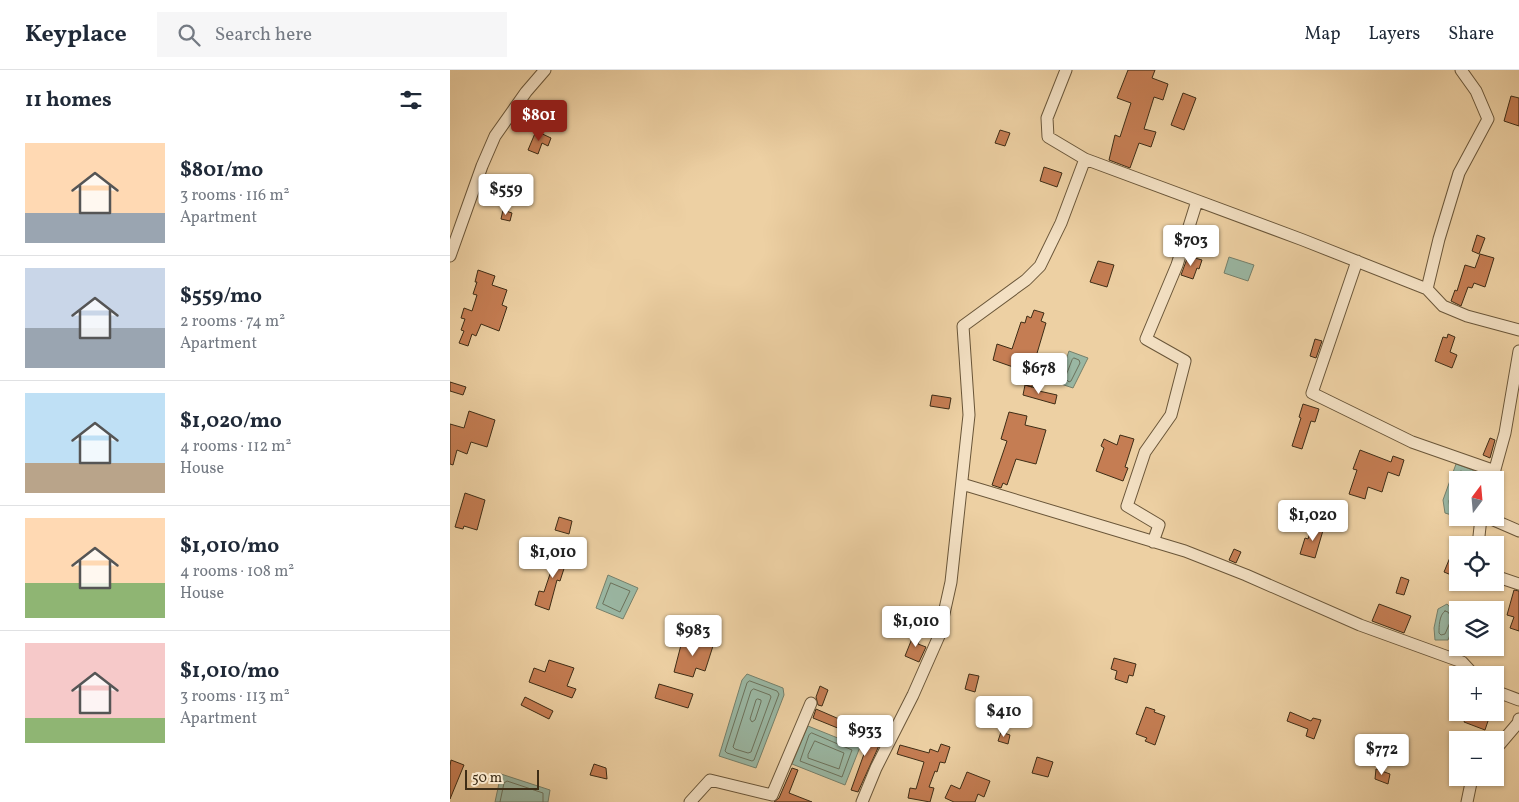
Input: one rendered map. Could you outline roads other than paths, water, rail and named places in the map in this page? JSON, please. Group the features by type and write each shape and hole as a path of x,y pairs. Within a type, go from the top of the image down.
{"street":[{"path":"450,256 482,166 495,136 526,92 545,70"},
{"path":"1066,70 1048,118 1048,137 1085,160 1427,289 1443,306 1467,316 1519,330"},
{"path":"1427,289 1438,239 1459,173 1488,118 1476,91 1461,70"},
{"path":"862,802 876,768 914,695 939,636 951,582 969,414 963,326 1026,280 1040,266 1060,223 1085,160"},
{"path":"1153,542 1159,525 1127,506 1144,452 1170,415 1185,361 1146,339 1177,265 1197,201"},
{"path":"1356,261 1312,393 1412,442 1482,471"},
{"path":"1495,471 1506,433 1519,351"},
{"path":"962,484 1185,552 1246,575 1360,625 1462,662 1466,666"},
{"path":"1504,524 1519,531"},
{"path":"1504,579 1519,584"},
{"path":"1504,694 1519,700"},
{"path":"690,802 710,780 772,795 811,703"},
{"path":"1504,739 1518,723 1519,719"},
{"path":"1467,802 1470,786"}],"water":[{"path":"1229,257 1254,265 1248,281 1224,273"},
{"path":"1069,351 1088,358 1073,388 1058,383"},
{"path":"1456,464 1473,471 1453,471"},
{"path":"1449,483 1449,514 1445,513 1443,500"},
{"path":"608,575 638,588 623,619 596,608"},
{"path":"1447,604 1449,606 1448,640 1435,640 1434,628 1438,609"},
{"path":"747,674 783,688 784,695 756,768 719,756 742,680"},
{"path":"808,726 860,747 845,785 792,764"},
{"path":"501,774 550,790 548,802 495,802"}]}
